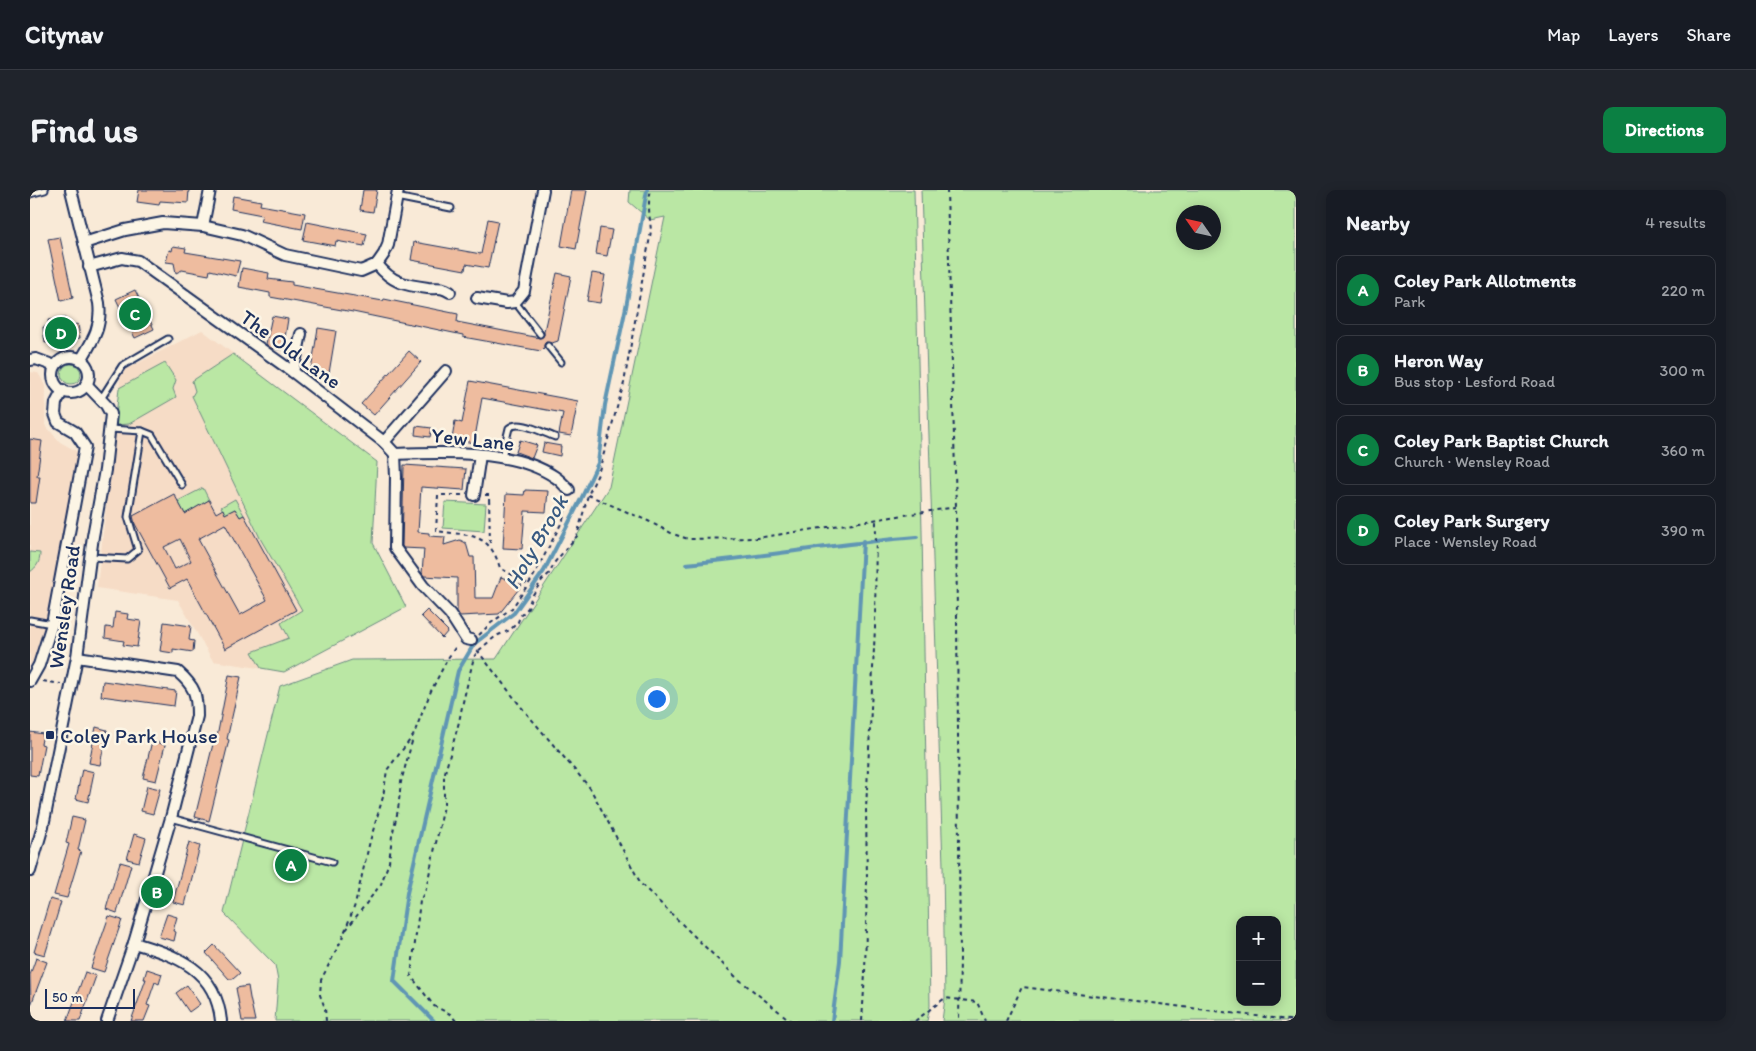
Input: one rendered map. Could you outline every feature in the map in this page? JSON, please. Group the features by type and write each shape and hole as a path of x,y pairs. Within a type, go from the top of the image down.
{"street":[{"path":"71,190 100,315 98,328 81,360"},
{"path":"203,226 210,190"},
{"path":"477,298 507,303 515,302 524,291 543,190"},
{"path":"84,243 125,230 163,223 203,226 242,235 285,255 361,271 377,264 384,254 388,245 397,193"},
{"name":"The Old Lane","path":"90,267 122,258 138,261 293,372 384,442 395,454"},
{"path":"377,264 385,275 394,281 430,288 442,287 450,292"},
{"path":"293,372 301,334"},
{"path":"73,357 81,360 85,363 89,373 86,384 78,391 62,390 55,382 53,371 56,366 65,358 73,357"},
{"path":"30,360 36,359 56,366"},
{"path":"384,442 446,371"},
{"name":"Wensley Road","path":"30,871 43,826 72,686 105,470 111,414 101,399 86,384"},
{"path":"31,680 39,665 52,624 85,447 74,432 58,422 54,414 62,390"},
{"name":"Yew Lane","path":"395,454 442,452 502,457 541,469 555,477 569,490"},
{"path":"395,454 395,548 423,586 450,614 468,640"},
{"path":"474,495 480,456"},
{"path":"77,656 178,672 190,683 197,700 197,716 171,818 134,943 107,1021"},
{"path":"134,943 167,953 193,967 212,989 219,1006 221,1021"}],"lane":[{"path":"30,194 45,190"},
{"path":"397,193 451,208"},
{"path":"515,302 540,334"},
{"path":"101,399 122,366 168,339"},
{"path":"548,346 561,362"},
{"path":"502,457 509,428 515,424 555,437"},
{"path":"109,429 142,431 152,435 182,485"},
{"path":"91,557 127,559 138,550 128,517 142,431"},
{"path":"30,620 52,624"},
{"path":"171,818 332,862"}],"path":[{"path":"456,1021 450,1014 434,1006 411,976 420,901 426,889 444,806 444,776 460,722 468,678 474,658 478,651 496,636 510,630 518,622 520,616 528,608 531,598 540,584 550,573 554,563 577,536 588,495 598,474 624,383 651,230 649,216 651,190"},
{"path":"947,190 956,507 959,725 960,1000 958,1021"},
{"path":"344,932 381,884 389,862 401,782 413,736 431,691 454,647 477,638 491,623 512,608 541,563 562,520 569,490"},
{"path":"490,546 489,495 438,495 436,531 482,539 490,546 500,568 528,584"},
{"path":"588,495 648,520 672,534 688,539 757,538 956,507"},
{"path":"862,1021 866,974 866,809 874,658 876,520"},
{"path":"478,651 522,708 590,788 642,884 736,976 791,1021"},
{"path":"31,680 72,686"},
{"path":"326,1021 320,995 321,980 355,905 383,796 387,770 413,736"},
{"path":"1006,1021 1022,987 1296,1021"},
{"path":"915,1021 945,998 977,1002 985,1021"}],"shaded area":[{"path":"202,330 377,462 373,543 406,607 284,672 213,661 178,600 97,588 121,372"},
{"path":"30,372 38,373 46,386 45,425 60,442 78,452 43,641 30,667"}],"green space":[{"path":"630,190 914,190 930,1006 927,1021 275,1021 278,981 275,965 224,913 280,686 352,660 496,659 609,487 665,217 650,220 629,202"},
{"path":"921,190 1296,190 1296,1021 942,1021 945,998 943,866"},
{"path":"233,354 377,462 373,543 406,607 284,672 261,668 252,652 289,638 281,623 302,610 261,540 192,396 195,391 192,381"},
{"path":"165,363 176,380 173,389 176,397 129,424 115,425 119,388"},
{"path":"71,364 78,367 81,374 78,381 71,384 64,381 61,374 64,367"},
{"path":"203,488 209,500 185,514 178,501"},
{"path":"235,499 244,515 240,517 235,509 225,514 221,507"},
{"path":"445,502 486,504 484,531 443,528"},
{"path":"30,552 40,553 38,564 30,572"}],"building":[{"path":"139,190 189,190 188,203 160,201 159,205 137,202"},
{"path":"363,190 377,190 373,212 360,210"},
{"path":"571,190 587,190 576,249 561,246"},
{"path":"233,196 261,201 260,205 305,213 302,229 260,221 262,215 231,209"},
{"path":"488,219 498,221 488,268 466,264 465,270 411,260 414,242 481,254"},
{"path":"307,222 367,234 364,246 336,241 335,246 303,240"},
{"path":"600,228 612,230 607,256 596,254"},
{"path":"60,237 73,298 61,301 48,239"},
{"path":"173,246 186,248 185,252 240,261 236,276 210,270 209,275 182,270 176,273 174,263 166,262 169,250 172,251"},
{"path":"242,268 269,273 268,279 292,282 292,285 383,301 384,299 458,314 457,322 540,338 544,335 557,273 571,276 558,341 546,342 541,351 463,337 463,335 353,312 270,297 270,293 239,287"},
{"path":"592,273 605,275 600,303 587,301"},
{"path":"135,290 154,329 135,338 116,299"},
{"path":"272,316 288,319 283,350 271,348 266,344"},
{"path":"65,318 66,326 78,324 80,338 45,343 43,327 49,327 48,320"},
{"path":"318,328 336,331 328,379 310,376"},
{"path":"409,351 421,362 374,415 361,404"},
{"path":"470,381 578,401 571,436 559,434 563,413 482,398 474,443 452,439 455,421 462,423"},
{"path":"416,426 432,428 430,437 415,435"},
{"path":"30,439 42,441 37,476 40,476 36,503 30,503"},
{"path":"520,440 537,445 532,458 516,452"},
{"path":"544,443 561,446 560,456 542,452"},
{"path":"404,465 466,469 464,490 421,487 418,532 429,533 429,536 445,537 444,545 460,540 466,543 470,557 474,557 475,598 493,598 501,577 522,585 499,614 460,616 457,611 457,578 424,576 422,573 424,549 403,548"},
{"path":"525,490 548,491 546,512 525,511 522,549 503,548 506,494 524,495"},
{"path":"174,494 185,514 209,500 216,513 223,509 225,514 235,509 240,517 244,515 296,610 225,649 187,579 170,588 135,524 133,516","holes":["225,524 267,600 240,615 198,539","180,539 191,561 175,569 164,547"]},
{"path":"427,610 448,631 442,638 421,616"},
{"path":"115,612 128,614 127,619 141,621 137,647 123,645 124,641 105,638 106,627 113,628"},
{"path":"164,622 191,626 189,640 194,641 193,652 173,649 173,653 160,651"},
{"path":"229,675 241,677 227,739 229,740 209,821 195,817 215,736 217,737"},
{"path":"103,681 176,691 174,706 101,696"},
{"path":"96,727 107,730 100,765 89,763"},
{"path":"30,732 43,734 41,744 44,745 38,776 30,775"},
{"path":"152,741 165,745 156,781 143,778"},
{"path":"82,769 94,772 88,802 76,799"},
{"path":"147,786 160,789 153,814 141,811"},
{"path":"72,817 85,820 78,850 81,851 67,898 54,895 69,844 66,843"},
{"path":"134,834 146,838 139,862 127,859"},
{"path":"189,842 200,846 185,905 173,902"},
{"path":"120,862 131,865 117,913 106,909"},
{"path":"50,899 61,902 45,955 34,952"},
{"path":"167,914 177,917 173,931 176,932 174,941 159,937"},
{"path":"109,916 122,920 104,972 91,968"},
{"path":"214,945 240,973 233,979 229,979 206,953"},
{"path":"36,958 47,962 31,1005 30,975"},
{"path":"147,969 162,974 159,984 155,982 147,1005 150,1006 144,1021 131,1021 146,979 144,979"},
{"path":"85,972 96,976 80,1021 67,1021"},
{"path":"187,985 200,1004 189,1012 176,993"},
{"path":"248,986 255,1021 242,1021 236,988"}],"waterway":[{"name":"Holy Brook","path":"434,1021 394,981 407,893 458,671 474,644 514,613 544,571 598,463 605,405 626,307 647,190"},
{"path":"686,564 917,537"},
{"path":"832,1021 840,961 863,541"}],"place":[{"name":"Coley Park Baptist Church","path":"135,314"},
{"name":"Coley Park Surgery","path":"61,333"},
{"name":"Coley Park House","path":"50,735"},
{"name":"Coley Park Allotments","path":"291,865"},
{"name":"Heron Way","path":"157,892"}]}
